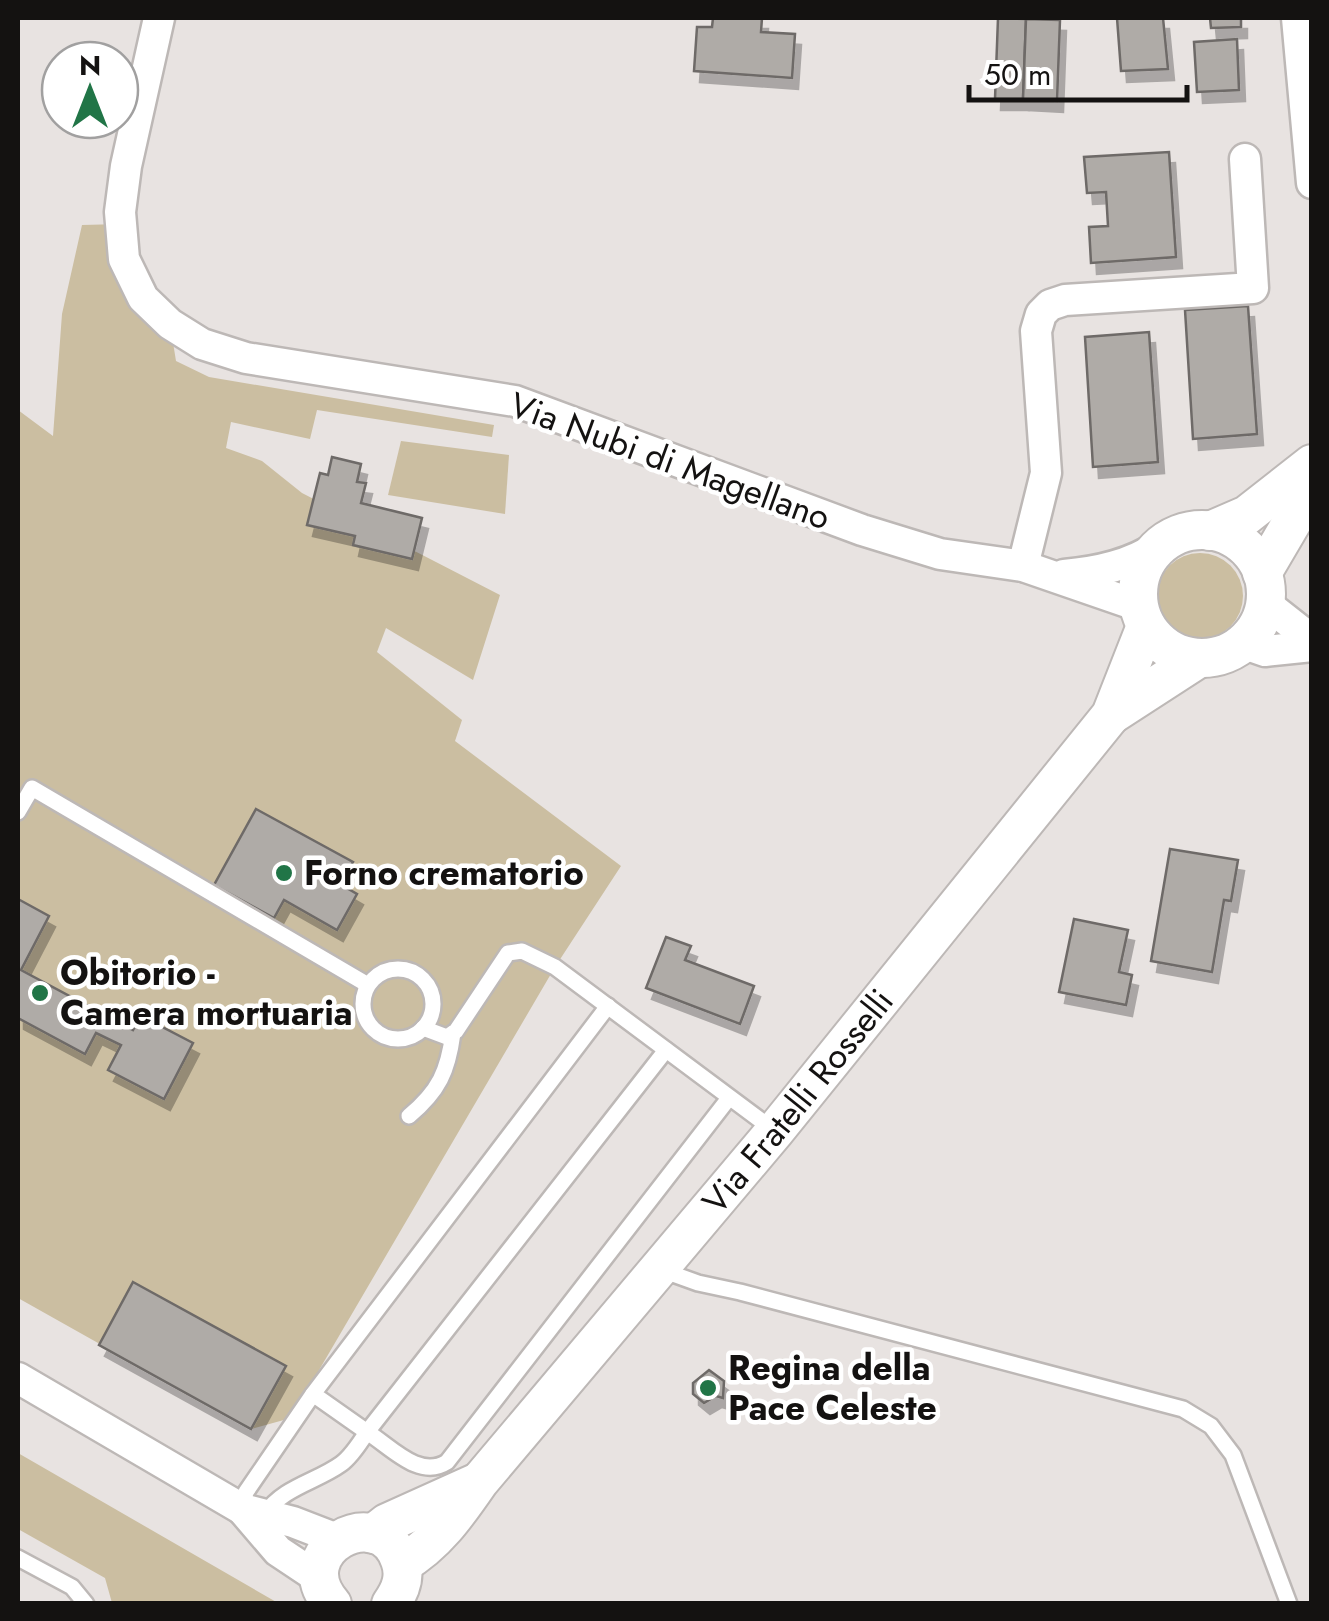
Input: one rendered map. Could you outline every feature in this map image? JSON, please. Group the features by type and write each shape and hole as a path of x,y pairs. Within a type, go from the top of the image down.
{"street":[{"name":"Via Nubi di Magellano","path":"159,18 126,166 120,212 124,259 143,298 170,324 202,344 246,358 514,401 862,530 940,554 1037,571 1099,572 1142,558 1159,546"},
{"path":"1297,18 1312,183"},
{"path":"1037,571 1046,473 1035,348 1042,314 1050,305 1065,300 1253,288 1246,159"},
{"path":"1210,531 1247,515 1312,464"},
{"path":"1242,643 1254,632 1264,588 1312,488"},
{"path":"1159,546 1191,531 1210,531 1242,544 1264,588 1312,643"},
{"name":"Via Fratelli Rosselli","path":"1111,715 1142,616 1141,573 1159,546"},
{"name":"Via Nubi di Magellano","path":"1037,571 1142,616"},
{"path":"1142,616 1174,652 1199,658"},
{"path":"1242,643 1265,650 1312,643"},
{"name":"Via Fratelli Rosselli","path":"402,1564 421,1553 454,1519 479,1482 776,1131 1111,715 1199,658 1214,657 1242,643"},
{"path":"18,1378 254,1511 392,1545 402,1564 403,1579 391,1604"},
{"name":"Via Fratelli Rosselli","path":"355,1536 479,1482"},
{"path":"254,1511 278,1552 326,1591"},
{"path":"326,1591 323,1557 355,1536"}],"lane":[{"path":"18,812 25,784 368,985"},
{"path":"423,1028 447,1036 452,1033 508,954 522,951 555,967 776,1131"},
{"path":"386,971 409,971 420,977 432,996 430,1019 423,1028 403,1038 392,1038 372,1028 363,1007 368,985 386,971"},
{"path":"608,1006 313,1394 246,1492 254,1511 341,1464 666,1050"},
{"path":"409,1116 424,1104 448,1068 452,1033"},
{"path":"313,1394 420,1466 439,1467 447,1462 729,1098"},
{"path":"658,1269 698,1283 1183,1410 1211,1426 1233,1455 1289,1604"},
{"path":"18,1558 72,1587 86,1604"}],"shaded area":[{"path":"121,224 170,324 176,361 209,377 494,425 492,437 317,410 310,439 231,422 226,448 262,461 302,493 500,595 473,680 386,628 377,652 462,720 455,741 621,866 555,967 291,1418 251,1429 18,1298 18,410 53,436 62,314 82,225"},
{"path":"401,441 509,455 505,514 388,495"},
{"path":"1200,553 1230,566 1243,596 1230,626 1200,639 1170,626 1157,596 1170,566"},
{"path":"18,1453 278,1603 112,1603 105,1578 18,1529"}],"building":[{"path":"713,18 762,18 761,32 795,34 792,78 694,71 697,27 712,27"},
{"path":"998,18 1026,19 1023,99 995,99"},
{"path":"1117,18 1163,18 1168,69 1121,71"},
{"path":"1210,18 1241,18 1241,27 1211,28"},
{"path":"1026,19 1060,20 1057,101 1023,99"},
{"path":"1237,39 1239,90 1197,92 1194,42"},
{"path":"1169,152 1176,257 1091,263 1089,227 1108,226 1106,192 1087,193 1084,157"},
{"path":"1248,306 1257,434 1193,439 1185,310"},
{"path":"1149,332 1158,462 1093,467 1085,337"},
{"path":"332,457 361,464 357,482 366,483 361,503 422,518 412,559 353,545 355,536 307,525 320,473 328,475"},
{"name":"Forno crematorio","path":"256,809 353,862 340,884 357,894 337,930 284,900 274,918 214,885"},
{"path":"1170,849 1238,860 1231,901 1224,900 1212,972 1151,961"},
{"name":"Obitorio - Camera mortuaria","path":"18,899 49,916 21,970 133,1030 141,1016 193,1043 164,1099 108,1070 121,1045 96,1033 85,1054 18,1018"},
{"path":"1074,919 1128,930 1119,972 1132,975 1126,1005 1059,992"},
{"path":"666,937 691,946 685,960 754,986 740,1024 646,988"},
{"path":"133,1282 286,1366 251,1429 99,1345"},
{"name":"Regina della Pace Celeste","path":"709,1370 724,1381 723,1398 716,1396 704,1403 693,1394 693,1383"}],"place":[{"name":"Forno crematorio","path":"284,873"},
{"name":"Obitorio - Camera mortuaria","path":"40,993"},
{"name":"Regina della Pace Celeste","path":"708,1388"}]}
